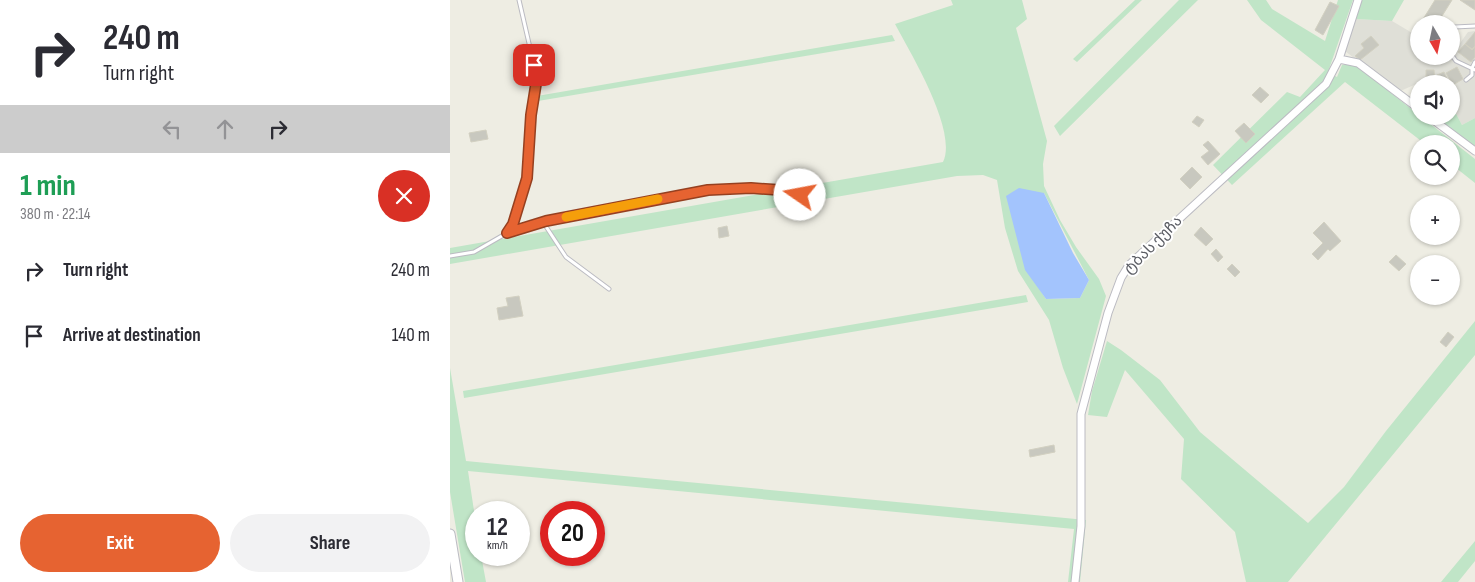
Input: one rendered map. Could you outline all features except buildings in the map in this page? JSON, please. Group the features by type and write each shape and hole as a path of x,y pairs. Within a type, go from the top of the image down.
{"street":[{"name":"ტბას ქუჩა","path":"1075,582 1081,526 1081,414 1108,313 1121,278 1129,265 1326,84 1339,59 1358,0"},
{"path":"1339,59 1358,64 1410,102"},
{"path":"1440,125 1475,151"},
{"path":"450,534 458,582"}],"lane":[{"path":"507,233 513,224 527,178 531,115 536,84 534,65 519,0"},
{"path":"1460,27 1475,26"},
{"path":"1466,80 1472,74 1475,62"},
{"path":"1460,63 1474,69"},
{"path":"450,256 474,252 507,233 543,222 708,190 751,188 780,190 800,195"},
{"path":"543,222 566,258 609,289"}],"shaded area":[{"path":"1356,19 1392,21 1410,32 1410,65 1460,65 1460,43 1468,32 1475,31 1475,118 1462,125 1460,121 1460,75 1410,75 1410,87 1398,92 1345,51"}],"green space":[{"path":"951,0 1022,0 1027,19 1016,28 1047,141 1043,164 1044,186 1060,220 1076,247 1099,279 1106,296 1077,404 1063,368 1049,320 1018,271 1005,228 997,180 983,175 957,176 450,264 450,248 943,162 946,148 939,113 931,93 895,24 953,5","holes":["1044,193 1089,280 1080,298 1046,299 1040,290"]},
{"path":"1135,0 1142,0 1077,62 1073,59"},
{"path":"1179,0 1198,0 1060,136 1054,126"},
{"path":"1247,0 1266,0 1272,9 1325,41 1338,0 1353,0 1328,72 1337,77 1342,65 1353,64 1410,108 1410,125 1432,125 1444,135 1413,135 1345,82 1232,185 1213,165 1287,92 1300,97 1325,70 1261,20"},
{"path":"1362,0 1404,0 1392,21 1356,19"},
{"path":"892,35 895,41 538,101 537,96"},
{"path":"1475,118 1475,148 1460,137 1460,135 1443,125 1460,125 1460,121 1462,125"},
{"path":"1460,147 1475,159 1475,183 1460,171"},
{"path":"1026,295 1028,302 464,398 463,391"},
{"path":"1475,321 1475,355 1288,582 1246,582 1235,532 1181,479 1184,439 1125,370 1107,417 1088,415 1092,391 1107,341 1160,380 1200,432 1308,523 1344,487 1386,431"},
{"path":"450,368 466,461 1086,520 1080,582 1068,582 1074,529 468,471 473,501 465,501 465,566 483,566 486,582 465,582 450,492"},
{"path":"1475,541 1475,561 1458,582 1441,582"}],"water":[{"path":"1019,188 1044,193 1073,253 1089,280 1080,298 1046,299 1025,270 1006,196"}],"slow traffic":[{"path":"566,217 658,199"}],"route":[{"path":"534,65 536,84 531,115 527,178 513,224 507,233 546,221 708,190 751,188 780,190 800,195"}]}
